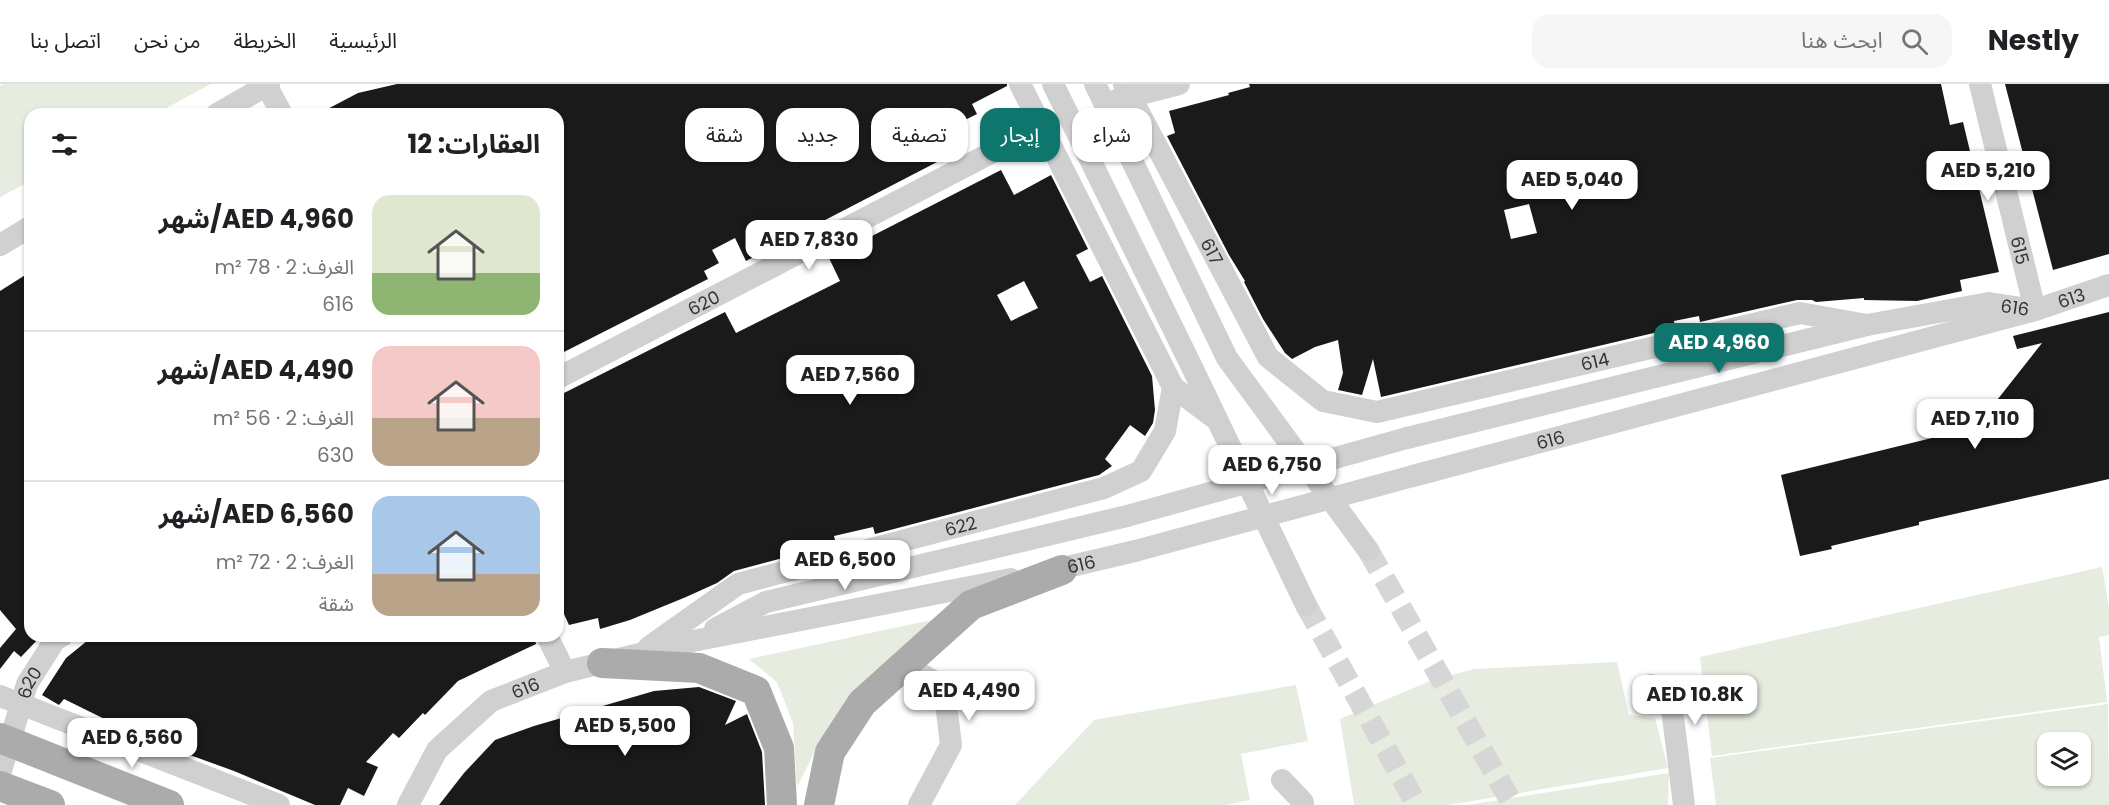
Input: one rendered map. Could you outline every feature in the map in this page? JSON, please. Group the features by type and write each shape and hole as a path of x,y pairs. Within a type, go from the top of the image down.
{"main road":[{"path":"819,805 830,752 862,703 971,605 1062,570"},
{"path":"602,663 699,668 756,691 779,748 782,805"},
{"path":"0,738 169,805"},
{"path":"0,786 50,805"}],"street":[{"path":"228,108 267,84 279,108"},
{"path":"1020,84 1032,108"},
{"path":"1053,84 1306,605"},
{"path":"1179,84 1099,93 1227,358 1368,550"},
{"name":"615","path":"1980,84 2035,310"},
{"name":"617","path":"1127,90 1268,357 1323,401"},
{"name":"620","path":"564,375 980,159"},
{"path":"1059,162 1173,387 1217,420"},
{"path":"0,245 24,231"},
{"name":"613","path":"2035,310 2109,285"},
{"name":"616","path":"693,641 766,602 1127,516 1407,438 1867,325 1989,303 2035,310"},
{"name":"616","path":"408,805 437,750 491,701 565,672 693,641 1062,570 2035,310"},
{"name":"614","path":"1323,401 1377,412 1800,313 1867,325"},
{"name":"622","path":"638,654 738,584 1104,488 1141,471 1165,431 1173,387"},
{"name":"620","path":"0,774 27,684 55,642"},
{"path":"550,642 565,672"},
{"path":"906,665 944,687 951,745 919,805"},
{"path":"1651,685 1670,693 1684,805"},
{"path":"0,696 279,805"},
{"path":"1282,780 1303,802 1303,805"}],"shaded area":[{"path":"4,84 211,84 166,108 24,108 24,184 0,197 0,86"},
{"path":"2102,567 2109,608 2109,635 2099,637 2107,702 1712,756 1700,657"},
{"path":"936,619 816,749 797,787 793,723 777,682 749,659"},
{"path":"1617,662 1629,715 1655,718 1668,768 1448,805 1354,805 1340,719 1430,681 1474,669"},
{"path":"1296,685 1308,741 1241,754 1250,800 1226,805 1015,805 1094,720"},
{"path":"2108,704 2109,805 1716,805 1710,758"},
{"path":"1669,773 1668,805 1468,805"}],"building":[{"path":"397,84 1007,84 972,104 977,114 968,118 968,108 871,108 871,162 937,162 746,261 735,238 712,250 719,263 704,271 708,279 564,352 564,108 329,108 358,93"},
{"path":"1249,84 1941,84 1950,125 1963,122 1999,272 1960,280 1962,291 1917,301 1864,300 1864,298 1816,302 1797,300 1700,322 1699,316 1674,321 1675,328 1381,397 1373,359 1362,395 1338,390 1343,373 1338,340 1315,347 1292,359 1285,353 1263,319 1167,136 1175,133 1169,111 1250,87","holes":["1529,204 1537,233 1511,239 1504,210"]},
{"path":"2005,84 2109,84 2109,254 2053,270"},
{"path":"1001,170 1014,195 1051,175 1088,249 1076,255 1090,282 1102,276 1152,376 1155,410 1153,423 1145,436 1130,425 1105,459 1112,466 1099,475 875,534 873,527 834,536 836,544 734,571 717,583 630,620 600,629 598,618 569,625 564,614 564,393 725,312 736,333 840,281 829,258","holes":["1024,281 1038,308 1011,321 997,295"]},
{"path":"24,276 24,642 35,642 21,657 14,651 0,669 0,648 16,629 0,610 0,291"},
{"path":"2109,312 2109,479 1919,522 1919,525 1831,546 1832,549 1800,556 1781,475 1993,423 1990,409 2042,343 2017,349 2013,336"},
{"path":"86,642 536,642 536,644 458,681 399,738 393,733 366,762 378,767 364,796 348,788 340,805 315,805 234,771 143,738 64,699 59,705 42,695 66,658"},
{"path":"699,687 736,701 725,725 747,714 762,752 765,805 439,805 464,773 495,740 534,726 654,691"}],"tunnel":[{"path":"1368,550 1513,805"},
{"path":"1306,605 1417,805"}]}
